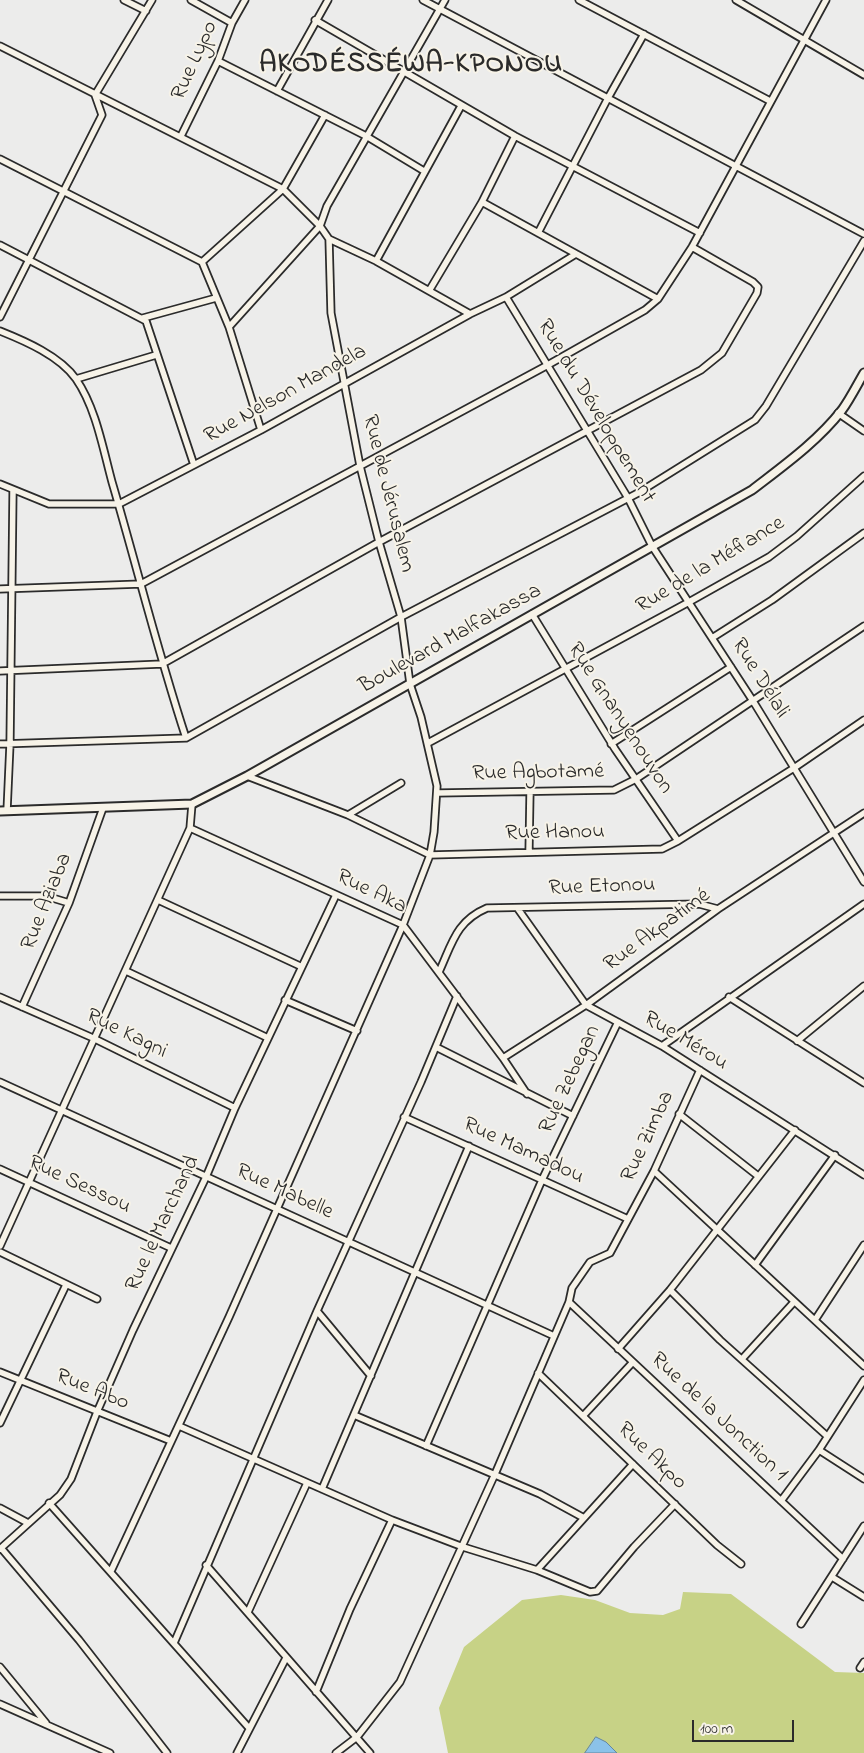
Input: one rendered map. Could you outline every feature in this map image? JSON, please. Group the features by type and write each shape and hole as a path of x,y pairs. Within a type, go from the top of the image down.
{"street":[{"path":"124,0 146,11"},
{"path":"95,95 152,0"},
{"path":"191,0 232,23"},
{"name":"Rue Lypo","path":"181,136 218,61 232,23 245,0"},
{"path":"277,91 315,20 328,0"},
{"path":"423,0 864,234"},
{"path":"229,327 320,226 327,206 445,0"},
{"path":"579,0 770,101"},
{"path":"736,0 864,75"},
{"path":"0,589 141,584 546,366 645,310 658,300 692,247 826,0"},
{"path":"315,20 515,136 700,233"},
{"path":"538,233 608,98 644,34"},
{"path":"0,46 283,189 320,226 329,239 376,261 470,314"},
{"path":"218,61 366,136 424,171"},
{"path":"0,317 65,192 102,115 95,95"},
{"path":"376,261 461,106"},
{"path":"202,262 283,189 325,115"},
{"path":"429,290 482,202 515,136"},
{"path":"0,159 202,262 229,327 261,430"},
{"path":"482,202 658,300"},
{"name":"Rue de Jérusalem","path":"111,1571 357,1031 403,925 430,855 438,793 428,743 410,684 401,617 379,542 360,466 343,385 331,313 329,239"},
{"path":"0,744 186,738 401,617 628,498 755,420 766,406 864,241"},
{"path":"0,245 143,318 147,324 194,465"},
{"path":"0,670 162,664 379,542 701,370 722,353 757,294 758,288 753,282 692,247"},
{"name":"Rue Nelson Mandela","path":"0,484 13,491 57,505 119,504 261,430 470,314 506,297 576,254"},
{"name":"Rue du Développement","path":"506,297 586,433 628,498 652,546"},
{"path":"143,318 216,298"},
{"path":"0,331 28,342 47,354 76,379 88,403 119,504 162,664 186,738"},
{"path":"76,379 156,354"},
{"name":"Boulevard Malfakassa","path":"3,811 192,804 247,776 752,490 785,465 838,413 864,373"},
{"path":"838,413 864,431"},
{"name":"Rue de la Méfiance","path":"428,743 566,670 769,557 797,536 864,476"},
{"path":"3,811 10,744 13,491"},
{"path":"712,638 772,600 864,533"},
{"name":"Rue Délali","path":"652,546 731,667 864,882"},
{"name":"Rue Gnanyenouvon","path":"532,614 611,744 678,842"},
{"name":"Rue Agbotamé","path":"438,793 614,790 636,779 864,626"},
{"path":"611,744 731,667"},
{"path":"794,768 864,720"},
{"name":"Rue Hanou","path":"430,855 662,849 678,842 794,768"},
{"path":"247,776 348,815 430,855"},
{"path":"348,815 401,783"},
{"path":"528,851 530,792"},
{"path":"0,1246 190,828 192,804"},
{"name":"Rue Aziaba","path":"22,1007 69,903 103,808"},
{"name":"Rue Akpatimé","path":"503,1058 586,1005 718,909 864,814"},
{"name":"Rue Aka","path":"190,828 403,925 503,1058 527,1094"},
{"name":"Rue le Marchand","path":"0,1548 65,1490 71,1479 97,1412 171,1248 206,1177 235,1108 300,966 336,894"},
{"path":"0,896 46,896 69,903"},
{"path":"158,900 300,966"},
{"name":"Rue Etonou","path":"439,972 462,924 473,914 487,908 518,909 699,904 718,909"},
{"path":"662,1046 864,904"},
{"name":"Rue Mérou","path":"518,909 586,1005 662,1046 864,1175"},
{"path":"126,971 268,1038"},
{"path":"798,1041 864,986"},
{"path":"174,1643 317,1310 436,1047 457,996"},
{"name":"Rue Kagni","path":"0,997 94,1038 235,1108"},
{"path":"730,997 864,1083"},
{"path":"286,1000 357,1031"},
{"name":"Rue Zebegan","path":"426,1446 542,1180 618,1022"},
{"path":"436,1047 573,1116"},
{"name":"Rue Zimba","path":"336,1753 357,1737 400,1682 495,1474 569,1302 572,1288 590,1262 610,1253 654,1171 700,1070"},
{"name":"Rue Mabelle","path":"0,1082 554,1336"},
{"path":"679,1114 758,1176"},
{"name":"Rue Mamadou","path":"404,1116 628,1219"},
{"path":"618,1349 670,1290 795,1130"},
{"path":"322,1489 469,1146"},
{"path":"755,1265 834,1156"},
{"name":"Rue Sessou","path":"0,1169 171,1248"},
{"path":"654,1171 864,1366"},
{"path":"815,1320 864,1245"},
{"path":"0,1252 97,1299"},
{"path":"0,1423 66,1285"},
{"path":"670,1290 827,1436"},
{"name":"Rue de la Jonction 1","path":"569,1302 843,1559"},
{"path":"742,1359 794,1302"},
{"path":"317,1310 371,1376"},
{"path":"583,1416 633,1362"},
{"name":"Rue Abo","path":"0,1372 171,1441"},
{"name":"Rue Akpo","path":"538,1373 717,1545 742,1564"},
{"path":"781,1501 819,1450 864,1380"},
{"path":"354,1414 540,1494 584,1518"},
{"path":"178,1426 392,1520 463,1547 537,1570 590,1592 597,1591 634,1547 675,1504"},
{"path":"819,1450 864,1478"},
{"path":"537,1570 633,1464"},
{"path":"248,1612 307,1483"},
{"path":"49,1503 249,1728"},
{"path":"0,1508 28,1523"},
{"path":"316,1692 350,1609 392,1520"},
{"path":"801,1624 864,1526"},
{"path":"0,1548 79,1640 167,1753"},
{"path":"206,1565 370,1753"},
{"path":"832,1576 864,1597"},
{"path":"237,1753 286,1658"},
{"path":"0,1667 47,1724"},
{"path":"0,1704 110,1753"}],"green space":[{"path":"683,1592 731,1594 835,1672 864,1673 864,1753 448,1753 439,1708 464,1647 522,1600 561,1595 595,1600 630,1613 663,1615 680,1609"}],"water":[{"path":"596,1737 606,1742 617,1753 585,1753"}],"district":[{"name":"AKODÉSSÉWA-KPONOU","path":"411,66"}]}
